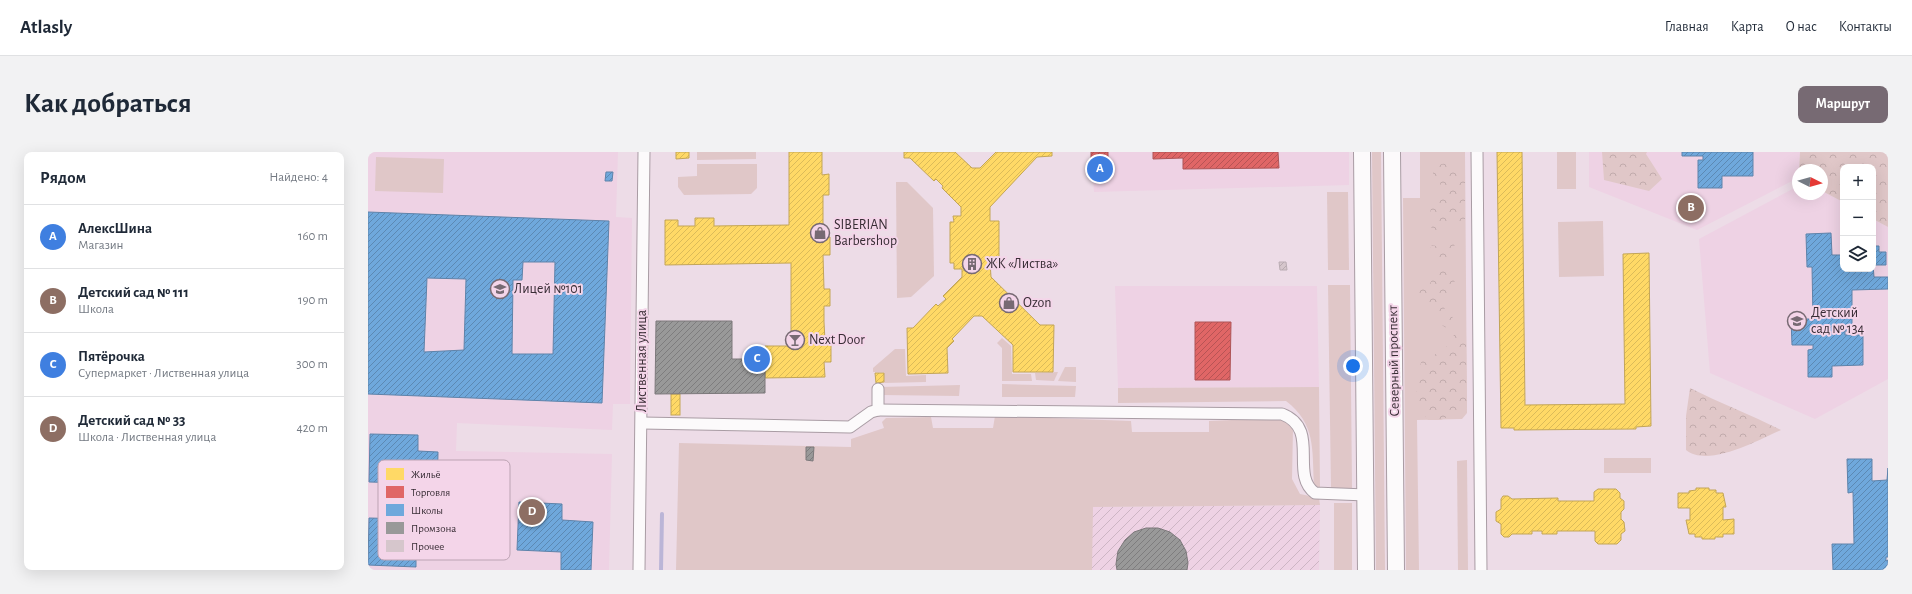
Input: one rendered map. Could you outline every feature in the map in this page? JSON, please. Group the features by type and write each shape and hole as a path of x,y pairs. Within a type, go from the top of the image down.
{"main road":[{"name":"Северный проспект","path":"1362,152 1366,570"},
{"name":"Северный проспект","path":"1392,152 1396,570"}],"street":[{"name":"Лиственная улица","path":"639,570 642,423 644,152"},
{"path":"1477,152 1481,570"},
{"path":"878,389 878,410"},
{"path":"642,423 850,428 871,412 878,410 1282,414 1288,416 1298,425 1302,434 1305,480 1309,489 1315,493 1366,495"}],"shaded area":[{"name":"Лицей №101","path":"368,152 618,152 616,217 632,218 630,404 613,404 612,430 457,423 456,451 612,454 609,570 368,570"},
{"path":"1091,152 1349,152 1349,185 1094,192"},
{"path":"1589,152 1800,152 1799,164 1792,164 1792,181 1697,230 1589,187"},
{"name":"Детский сад № 134","path":"1792,189 1792,200 1828,200 1828,194 1840,200 1840,272 1876,272 1876,221 1888,227 1888,379 1815,419 1710,373 1699,239"},
{"path":"1115,286 1317,286 1319,387 1118,388"},
{"path":"1320,505 1319,570 1092,570 1092,507"}],"green space":[{"path":"697,152 756,152 756,159 697,160"},
{"path":"1372,152 1381,152 1385,570 1376,570"},
{"path":"1420,152 1465,152 1467,413 1462,419 1417,420 1419,570 1406,570 1403,198 1420,198"},
{"path":"1557,152 1576,152 1576,189 1557,189"},
{"path":"1602,152 1647,152 1646,154 1662,179 1649,191 1604,180"},
{"path":"1800,152 1888,152 1888,227 1876,221 1876,164 1840,164 1840,200 1828,194 1828,164 1799,164"},
{"path":"376,157 444,159 443,193 375,191"},
{"path":"1445,163 1465,171 1465,224 1452,226 1436,232 1429,225 1431,206 1441,190 1440,182 1433,176 1433,167"},
{"path":"697,164 757,164 757,188 751,194 684,195 678,187 678,177 697,176"},
{"path":"896,182 907,182 933,208 934,276 911,297 897,298"},
{"path":"1327,192 1348,192 1349,270 1328,270"},
{"path":"1603,221 1604,276 1559,277 1558,222"},
{"path":"1446,242 1454,242 1455,251 1449,256 1448,267 1457,271 1459,277 1455,280 1444,310 1452,316 1454,321 1447,328 1441,325 1444,315 1428,314 1430,305 1422,306 1418,303 1419,295 1416,287 1421,282 1429,285 1439,268 1439,260 1432,259 1429,251 1432,245 1440,247"},
{"path":"1328,285 1350,285 1352,488 1331,488"},
{"path":"1466,334 1467,408 1441,420 1428,420 1417,405 1416,377 1422,360 1435,354 1442,356 1454,335"},
{"path":"1002,338 1011,346 1012,374 1031,374 1032,381 1002,381 1002,348 997,343"},
{"path":"895,349 905,349 906,376 926,375 926,382 884,383 884,372 873,372 873,368"},
{"path":"1065,367 1076,367 1076,382 1058,381"},
{"path":"1058,372 1054,381 1036,380 1035,373"},
{"path":"1002,384 1076,386 1075,397 1002,397"},
{"path":"960,385 959,396 881,395 880,387"},
{"path":"1319,387 1320,489 1314,484 1312,448 1308,428 1296,410 1286,401 1118,403 1118,388"},
{"path":"1690,388 1781,430 1747,445 1720,454 1707,456 1695,455 1686,450 1686,416"},
{"path":"995,416 1131,421 1132,432 1209,432 1209,421 1276,418 1288,423 1293,429 1292,479 1300,494 1319,498 1320,505 1093,507 1092,570 676,570 679,443 851,447 851,439 884,428 882,422 886,418 931,417 933,428 993,428"},
{"path":"1604,458 1651,458 1651,473 1604,473"},
{"path":"1467,460 1468,570 1458,570 1457,461"},
{"path":"1334,503 1352,503 1352,570 1334,570"}],"building: Жильё":[{"path":"676,152 689,152 689,158 676,159"},
{"path":"789,152 822,152 822,175 829,174 829,195 823,195 823,238 830,237 830,255 823,255 824,289 830,289 830,306 824,306 824,322 825,341 831,341 831,362 824,362 825,377 765,378 765,346 791,346 791,263 665,265 665,220 678,220 678,226 695,226 695,218 714,218 714,226 789,225"},
{"name":"ЖК «Листва»","path":"904,152 955,152 972,168 980,168 996,152 1052,152 1052,156 1037,157 990,207 990,221 999,221 999,262 990,262 991,277 1040,325 1054,325 1053,372 1013,372 1013,345 982,316 974,316 952,339 954,341 947,348 948,373 908,374 907,328 913,328 936,304 938,306 946,299 943,296 962,277 962,269 954,269 954,263 950,263 950,222 954,222 953,216 961,216 961,207 942,188 943,186 936,179 934,181 910,158 904,158"},
{"path":"1497,152 1522,152 1525,405 1625,404 1623,254 1649,253 1651,426 1636,427 1636,429 1514,430 1514,428 1501,428"},
{"path":"875,373 884,373 884,382 876,383"},
{"path":"671,394 680,394 680,415 671,415"},
{"path":"1696,488 1709,488 1709,490 1716,490 1716,493 1723,493 1726,507 1723,507 1723,520 1734,519 1734,534 1723,534 1723,537 1715,537 1715,539 1702,539 1702,537 1695,537 1695,534 1689,534 1686,520 1690,520 1690,508 1678,508 1678,493 1689,493 1689,491 1696,490"},
{"path":"1598,489 1616,489 1620,493 1620,498 1624,501 1624,509 1621,512 1621,519 1624,522 1625,531 1621,534 1621,540 1617,544 1598,544 1595,541 1595,531 1557,531 1557,534 1542,534 1542,531 1532,531 1532,534 1512,534 1509,537 1504,537 1501,534 1501,524 1496,521 1496,512 1501,509 1501,499 1503,496 1508,496 1512,499 1558,498 1558,501 1594,501 1594,492"}],"building: Торговля":[{"path":"1091,152 1108,152 1108,171 1091,171"},
{"path":"1153,152 1278,152 1279,168 1183,169 1183,158 1153,159"},
{"path":"1195,322 1231,322 1230,380 1195,380"}],"building: Школы":[{"path":"1682,152 1753,152 1753,176 1722,176 1722,188 1698,188 1698,160 1703,160 1703,156 1682,156"},
{"path":"606,172 613,172 612,181 605,181"},
{"path":"368,212 609,221 602,403 368,394","holes":["523,262 555,262 553,354 512,354 513,280 522,280","427,278 466,279 464,350 424,352"]},
{"path":"1831,233 1832,255 1840,255 1840,272 1874,272 1874,277 1888,277 1888,289 1852,290 1852,331 1845,331 1845,335 1863,335 1863,365 1832,366 1832,377 1808,377 1808,350 1813,349 1813,345 1792,345 1791,319 1813,319 1812,267 1807,267 1806,234"},
{"path":"1876,246 1879,246 1879,252 1886,252 1886,265 1876,265"},
{"path":"370,434 418,435 418,451 438,452 438,460 378,460 378,482 369,482"},
{"path":"1847,459 1872,459 1872,481 1887,480 1888,468 1888,557 1886,557 1886,561 1888,560 1888,570 1833,570 1832,544 1854,544 1853,492 1848,493"},
{"path":"519,502 562,504 562,520 593,522 591,570 561,570 561,552 517,550"},
{"path":"369,518 378,518 378,560 416,560 416,567 368,565"}],"building: Промзона":[{"path":"656,321 732,321 732,359 765,359 765,393 655,394"},
{"path":"806,447 814,447 813,461 806,460"},
{"path":"1146,528 1158,528 1170,532 1180,540 1186,551 1188,563 1187,570 1117,570 1116,564 1118,551 1125,540 1134,532"}],"building: Прочее":[{"path":"1279,262 1286,262 1287,270 1280,270"}],"waterway":[{"path":"661,570 662,514"}],"place":[{"name":"АлексШина","path":"1100,169"},
{"name":"Детский сад № 111","path":"1691,208"},
{"name":"SIBERIAN Barbershop","path":"820,233"},
{"name":"ЖК «Листва»","path":"972,264"},
{"name":"Лицей №101","path":"500,289"},
{"name":"Ozon","path":"1009,303"},
{"name":"Детский сад № 134","path":"1797,321"},
{"name":"Next Door","path":"795,340"},
{"name":"Пятёрочка","path":"757,359"},
{"name":"Детский сад № 33","path":"532,512"}]}
